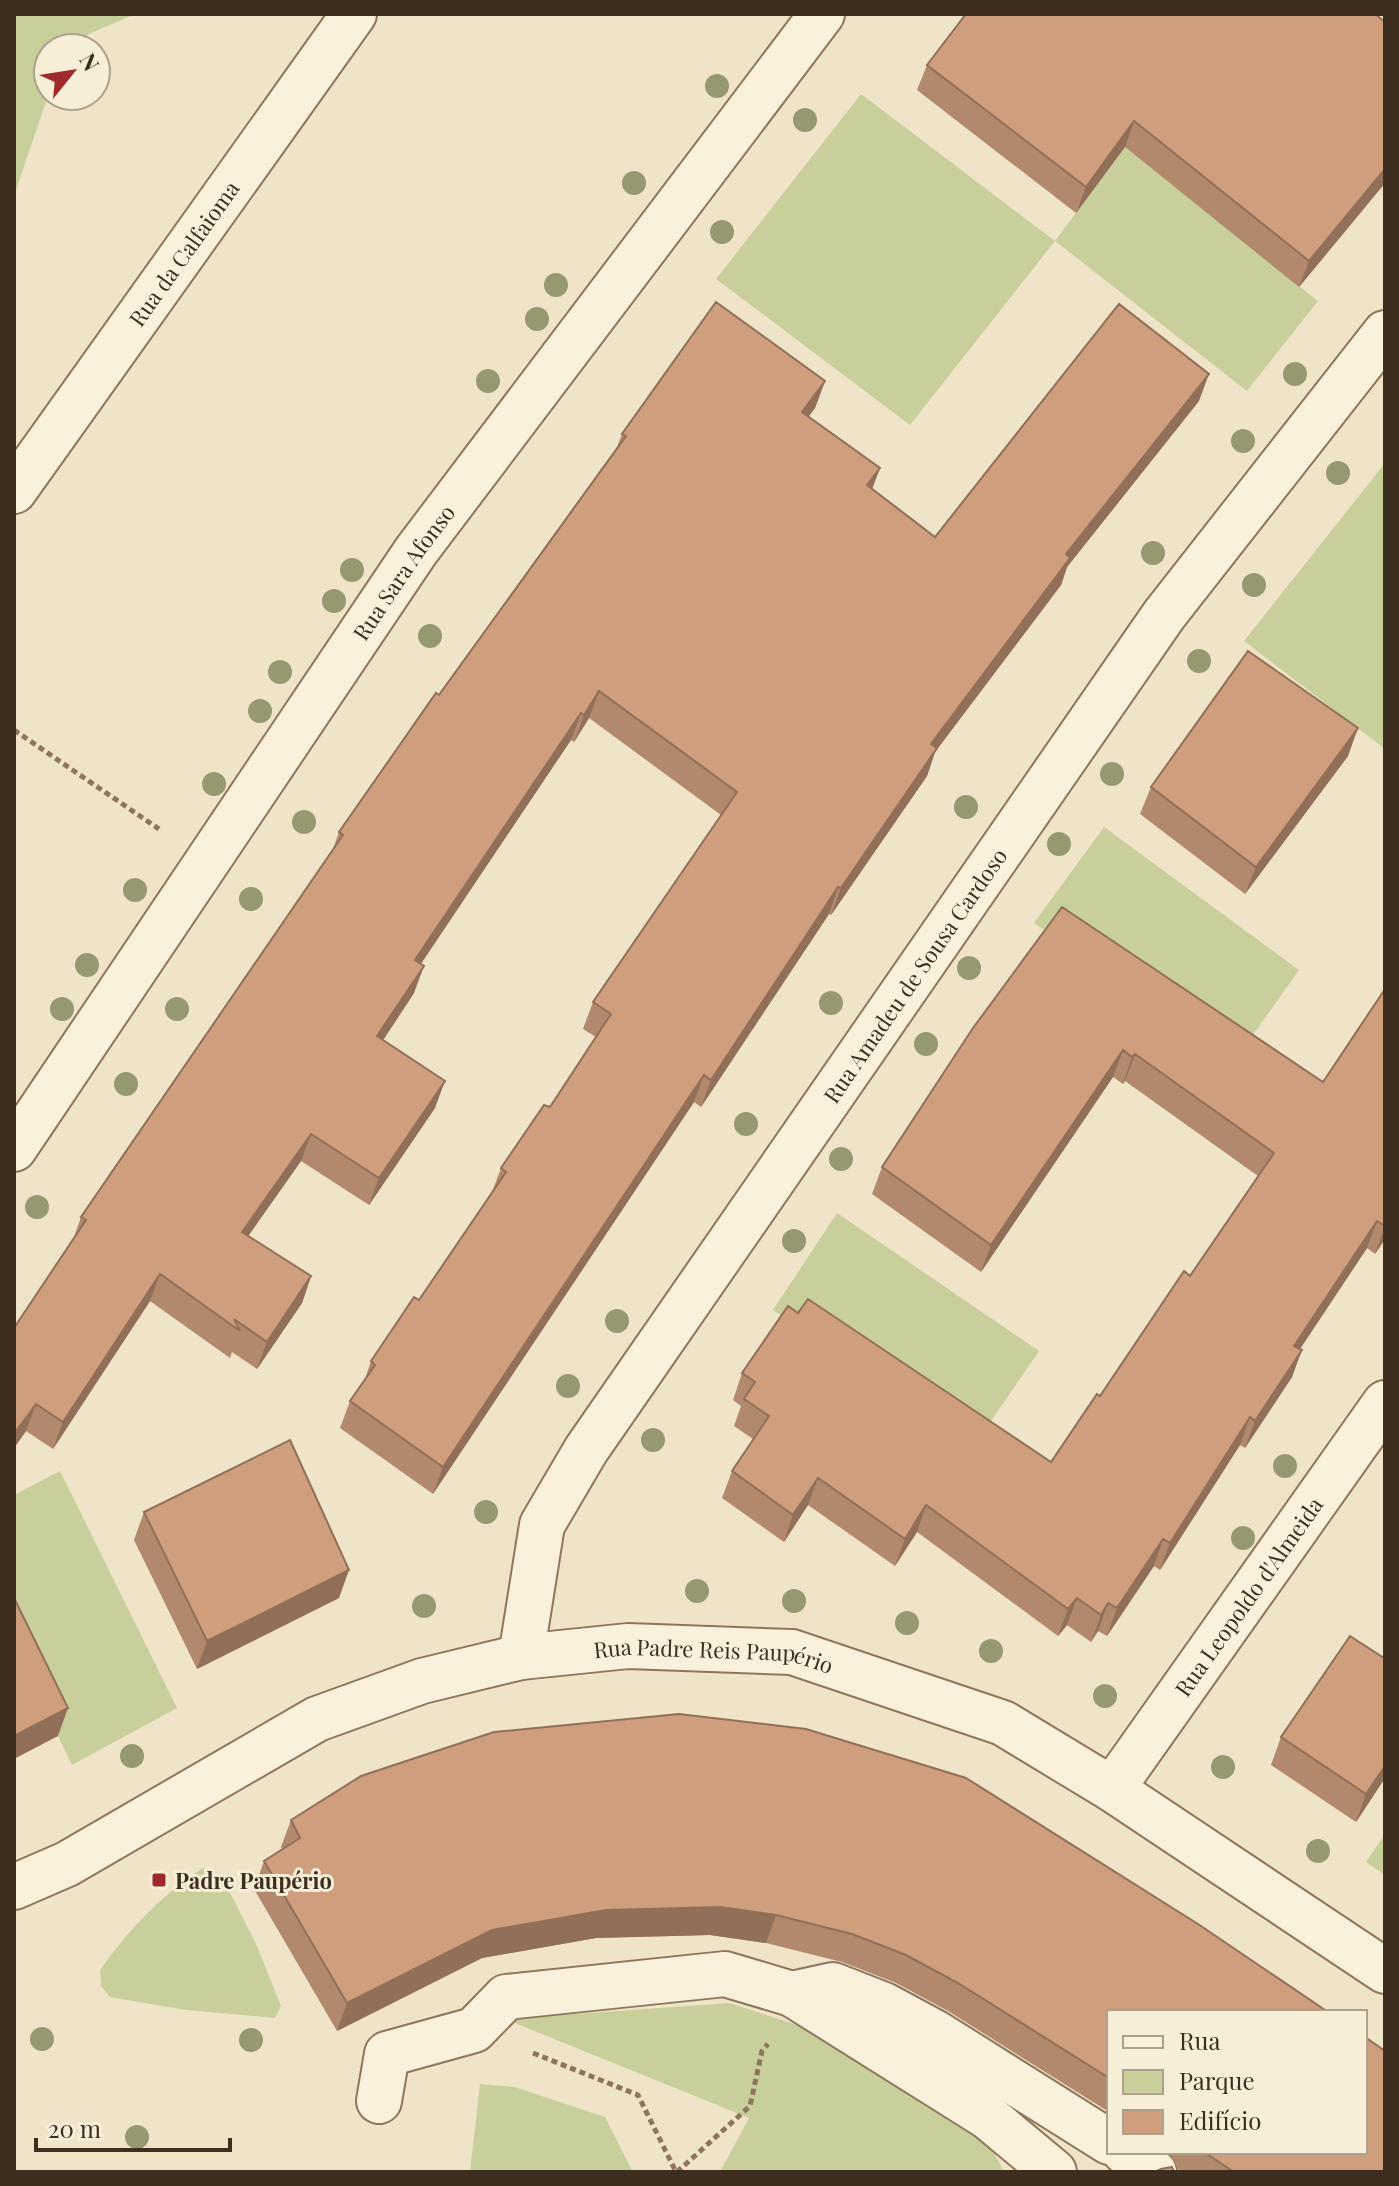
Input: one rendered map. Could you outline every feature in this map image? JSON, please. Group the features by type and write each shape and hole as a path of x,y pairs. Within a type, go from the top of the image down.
{"street":[{"name":"Rua da Calfaioma","path":"14,491 354,14"},
{"name":"Rua Sara Afonso","path":"14,1149 416,551 822,14"},
{"name":"Rua Amadeu de Sousa Cardoso","path":"521,1657 542,1525 586,1450 1164,615 1385,333"},
{"name":"Rua Leopoldo d'Almeida","path":"1112,1789 1385,1403"},
{"name":"Rua Padre Reis Paupério","path":"14,1887 67,1864 317,1719 422,1681 521,1657 628,1646 792,1652 1003,1723 1112,1789 1385,1971"},
{"path":"379,2101 387,2054 474,2030 506,1997 725,1974 792,1994 988,2117 1054,2172"},
{"path":"792,1994 833,1985 884,2005 1107,2141"},
{"path":"1128,2154 1154,2172"}],"path":[{"path":"14,730 159,829"},
{"path":"474,2030 638,2095 676,2172 750,2106 762,2051 792,2024 792,1994"}],"green space":[{"path":"17,14 135,14 94,32 32,32 32,112 43,112 14,196 14,20"},
{"path":"861,94 1055,241 910,425 716,279"},
{"path":"1125,147 1318,301 1247,391 1055,241"},
{"path":"1385,463 1385,749 1244,641"},
{"path":"1104,827 1299,970 1238,1056 1034,923"},
{"path":"837,1213 1039,1351 974,1446 773,1310"},
{"path":"60,1471 177,1708 72,1765 14,1646 14,1495"},
{"path":"1385,1834 1385,1875 1366,1862"},
{"path":"203,1868 222,1877 257,1946 281,2006 275,2018 186,2010 110,1997 101,1986 100,1970 122,1941 160,1902"},
{"path":"730,2003 815,2031 989,2143 1004,2172 720,2172 749,2118 505,2019"},
{"path":"480,2084 515,2087 605,2117 633,2172 470,2172"}],"building":[{"path":"966,14 1375,14 1385,22 1385,169 1309,261 1134,121 1086,187 927,65"},
{"path":"716,302 825,381 802,412 880,468 867,485 935,537 1119,304 1209,374 1066,554 1070,558 931,744 937,748 841,888 838,887 711,1080 704,1075 443,1467 350,1401 375,1365 371,1361 414,1297 419,1300 506,1172 501,1168 544,1105 550,1107 611,1014 593,1002 737,792 599,691 584,715 581,713 415,960 424,966 377,1036 445,1081 379,1178 311,1134 242,1232 311,1276 267,1342 234,1319 240,1331 160,1274 63,1422 36,1404 14,1434 14,1328 86,1220 81,1217 343,835 339,832 436,693 439,695 626,436 622,434"},
{"path":"1248,651 1358,728 1256,867 1151,787"},
{"path":"1062,907 1323,1082 1385,989 1385,1226 1377,1221 1294,1346 1302,1350 1255,1421 1250,1417 1170,1543 1163,1539 1117,1608 1108,1603 1101,1615 1077,1598 1068,1609 926,1505 905,1539 818,1478 793,1515 732,1471 769,1416 744,1399 755,1382 742,1373 788,1306 798,1313 808,1299 1051,1462 1097,1394 1100,1396 1184,1271 1190,1276 1274,1153 1135,1054 1132,1057 1123,1050 991,1245 882,1167 973,1028"},
{"path":"290,1440 349,1570 207,1641 144,1512"},
{"path":"14,1598 68,1708 14,1736"},
{"path":"1350,1636 1385,1656 1385,1766 1366,1794 1281,1737"},
{"path":"679,1714 806,1729 966,1778 1198,1924 1325,2010 1107,2010 1107,2077 958,1983 906,1955 852,1934 776,1915 720,1907 606,1910 492,1930 347,2003 264,1861 300,1838 291,1820 361,1776 494,1732"},
{"path":"1367,2038 1385,2051 1385,2172 1234,2172 1207,2154 1367,2154"},
{"path":"1172,2167 1174,2172 1155,2172 1161,2169"}],"place":[{"name":"Padre Paupério","path":"159,1880"}]}
